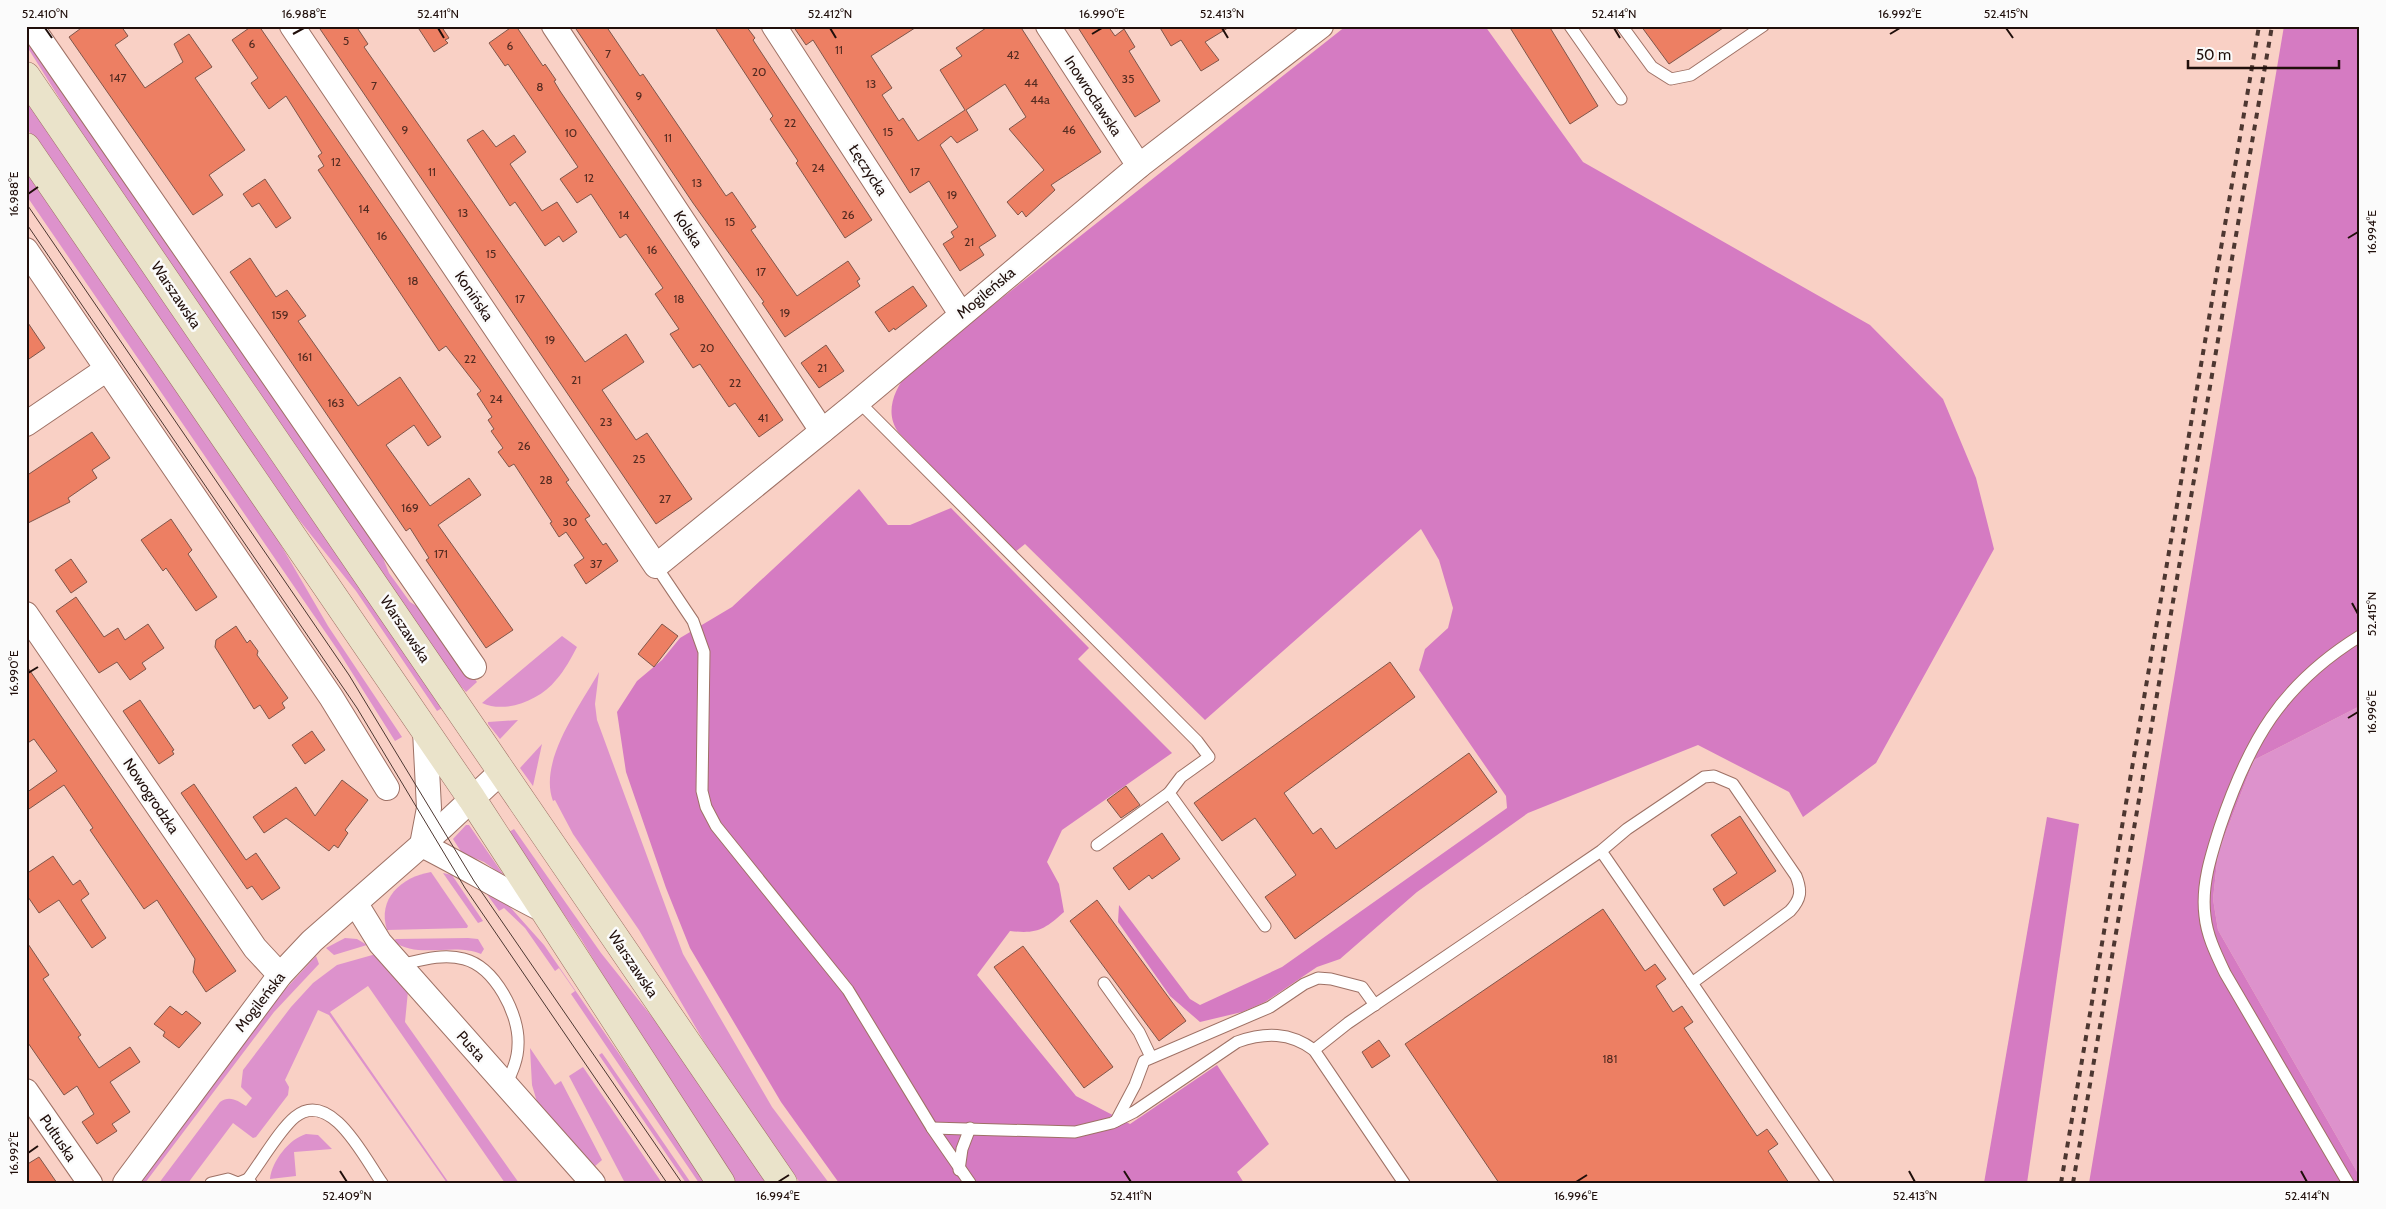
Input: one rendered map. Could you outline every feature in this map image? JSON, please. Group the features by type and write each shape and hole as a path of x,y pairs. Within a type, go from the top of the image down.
{"main road":[{"name":"Warszawska","path":"26,76 783,1183"},
{"path":"26,147 472,799 721,1183"}],"street":[{"name":"Konińska","path":"292,26 656,566"},
{"name":"Kolska","path":"554,26 822,431"},
{"name":"Łęczycka","path":"774,26 961,314"},
{"name":"Inowrocławska","path":"1048,26 1139,166"},
{"name":"Mogileńska","path":"656,566 858,402 1139,166 1321,26"},
{"path":"37,28 474,667"},
{"path":"26,250 331,697 387,788"},
{"path":"26,424 107,369"},
{"name":"Nowogrodzka","path":"26,614 255,948 280,976"},
{"path":"425,731 429,808 422,845 544,911"},
{"name":"Mogileńska","path":"125,1183 280,976 312,941 422,845 502,771"},
{"name":"Pusta","path":"356,904 380,943 593,1183"},
{"name":"Pułtuska","path":"26,1091 90,1183"}],"lane":[{"path":"1570,26 1621,99"},
{"path":"1622,26 1652,67 1671,79 1691,75 1763,26"},
{"path":"858,402 1197,741 1209,757 1181,777 1169,793 1097,845"},
{"path":"656,566 693,621 704,652 701,771 706,808 716,826 848,990 932,1128 959,1170 970,1183"},
{"path":"2348,1183 2225,973 2212,947 2204,915 2205,885 2212,853 2236,783 2252,746 2273,712 2289,693 2319,664 2360,636"},
{"path":"1314,1050 1375,1005 1602,850 1626,829 1704,777 1714,776 1733,784 1796,876 1800,891 1797,904 1736,953 1692,983"},
{"path":"1169,793 1265,926"},
{"path":"1602,850 1828,1183"},
{"path":"400,965 426,959 457,957 481,968 493,980 512,1011 517,1027 518,1045 516,1060 506,1085"},
{"path":"1116,1121 1135,1085 1144,1062 1151,1057 1270,1007 1304,984 1318,978 1331,979 1362,987 1375,1005"},
{"path":"1104,984 1139,1032 1151,1057"},
{"path":"932,1128 1075,1132 1116,1121 1237,1042 1251,1037 1278,1035 1302,1042 1314,1050 1404,1183"},
{"path":"211,1183 228,1179 238,1183 249,1181 293,1118 304,1110 316,1109 326,1112 339,1121 382,1183"},
{"path":"959,1170 962,1149 970,1128"}],"shaded area":[{"path":"1346,26 1485,26 1583,162 1870,325 1943,399 1976,478 1994,549 1876,763 1803,817 1789,792 1698,745 1528,813 1417,892 1340,959 1317,967 1265,1002 1242,1012 1200,1022 1170,996 1118,922 1119,905 1190,999 1200,1005 1282,967 1507,808 1506,796 1419,670 1425,649 1448,628 1453,608 1439,560 1421,529 1205,720 1025,544 1015,552 899,433 892,418 893,402 898,387 907,373"},
{"path":"2284,26 2360,26 2360,706 2254,760 2218,853 2213,899 2218,930 2360,1177 2360,1183 2089,1183"},
{"path":"26,31 379,548 389,573 410,602 423,610 467,677 472,675 477,682 466,692 450,674 100,163 26,45"},
{"path":"26,95 444,707 437,711 356,591 268,481 26,127"},
{"path":"26,166 271,528 328,626 402,737 395,741 339,652 26,195"},
{"path":"859,489 888,525 910,525 951,508 1089,648 1078,659 1172,753 1062,830 1047,862 1059,884 1064,912 1040,929 1027,932 1010,931 977,975 1076,1096 1130,1124 1217,1065 1269,1144 1237,1172 1244,1183 839,1183 781,1102 690,948 666,888 626,772 617,712 637,681 662,660 680,638 732,607"},
{"path":"562,636 577,647 568,664 556,680 541,694 512,706 491,706 482,703"},
{"path":"599,672 595,704 597,720 683,954 772,1107 829,1183 800,1183 706,1045 639,930 573,834 555,800 553,801 550,785 551,769 556,752 572,717"},
{"path":"2360,706 2360,1177 2218,930 2213,899 2218,853 2254,760"},
{"path":"518,720 500,739 488,724 488,722"},
{"path":"542,744 533,786 520,768"},
{"path":"2047,817 2079,824 2027,1183 1984,1183"},
{"path":"466,825 469,825 505,877 484,862 462,853 453,839"},
{"path":"514,829 601,953 688,1062 770,1183 735,1183 680,1102 581,939 510,836 509,832"},
{"path":"431,872 468,926 467,928 387,930 385,909 394,891 410,879"},
{"path":"443,873 452,875 483,921 478,923"},
{"path":"486,893 502,898 544,945 708,1183 699,1183 571,994 575,991 559,968 555,971 525,928 504,908 499,911"},
{"path":"345,938 357,939 367,945 334,955 326,948"},
{"path":"396,939 478,939 484,949 481,954 459,950 413,949 403,947 393,941"},
{"path":"376,954 408,991 405,1022 519,1183 505,1183 368,986 330,1012 449,1183 447,1183 329,1015 318,1010 285,1080 289,1087 288,1095 256,1137 253,1138 233,1123 188,1183 159,1183 220,1102 231,1099 246,1106 252,1098 241,1087 243,1070 291,1007 313,983 337,965"},
{"path":"316,956 319,964 274,1012 145,1183 139,1183 268,1008"},
{"path":"530,1048 555,1085 561,1081 602,1160 594,1167 537,1102 532,1085"},
{"path":"602,1053 691,1183 686,1183 599,1055"},
{"path":"583,1067 662,1183 625,1183 569,1076"},
{"path":"306,1134 318,1135 332,1149 294,1152 296,1176 270,1179 274,1165 282,1152 293,1141"}],"building":[{"path":"84,26 121,26 128,36 115,45 145,88 183,62 174,44 189,34 212,67 195,78 245,150 209,175 223,195 193,215 69,37"},
{"path":"252,26 259,26 405,238 569,480 566,482 590,516 585,519 603,545 606,543 618,561 586,584 574,565 584,558 566,532 559,537 550,523 552,522 514,464 509,467 498,452 503,448 491,431 494,429 488,420 492,417 477,394 481,391 446,346 439,351 318,170 324,166 318,156 322,153 286,96 269,109 251,83 258,78 232,40"},
{"path":"318,26 356,26 368,44 364,47 585,362 626,334 644,362 602,390 636,440 647,433 692,499 656,524"},
{"path":"417,26 441,26 449,38 445,40 448,43 434,52"},
{"path":"513,26 516,26 543,66 545,64 556,80 554,81 560,91 783,420 759,437 735,403 729,407 700,364 693,368 670,334 679,329 655,294 663,288 626,234 620,238 591,194 577,203 560,179 578,167 508,64 505,66 489,43"},
{"path":"574,26 606,26 640,76 643,74 726,196 732,192 756,227 751,230 797,296 848,261 860,279 857,281 860,286 785,337 762,303 764,302 693,203"},
{"path":"714,26 746,26 755,38 753,40 872,220 845,238 770,119 773,116"},
{"path":"793,26 918,26 871,56 892,88 882,95 899,121 903,118 918,141 965,110 940,70 962,56 956,48 989,26 1020,26 1101,152 1051,185 1055,190 1026,217 1022,211 1018,215 1007,202 1044,170 1009,129 1026,117 1005,84 966,110 978,130 957,143 951,136 940,145 996,236 979,247 984,255 960,271 943,244 954,237 951,232 958,227 929,181 910,193 813,40 806,45"},
{"path":"1077,26 1108,26 1115,36 1124,29 1135,47 1129,51 1160,101 1135,117"},
{"path":"1159,26 1231,26 1205,42 1219,60 1201,71 1181,40 1171,46"},
{"path":"1509,26 1549,26 1598,106 1570,124"},
{"path":"1641,26 1726,26 1669,64"},
{"path":"483,130 496,147 514,135 526,152 510,164 542,211 557,202 577,232 563,242 559,236 545,246 515,202 510,206 467,140"},
{"path":"265,179 291,218 276,228 259,203 252,207 243,194"},
{"path":"250,258 276,297 287,290 306,316 298,321 358,406 400,377 441,437 428,446 414,425 386,445 430,506 469,478 481,495 438,525 513,630 486,648 426,560 429,558 410,528 406,531 230,272"},
{"path":"913,286 927,306 895,330 894,328 889,332 875,312"},
{"path":"26,320 45,348 26,361"},
{"path":"826,345 844,371 819,388 801,363"},
{"path":"92,432 110,458 92,470 97,478 68,498 70,502 26,524 26,476"},
{"path":"171,519 192,550 188,554 217,597 196,611 166,568 163,571 141,540"},
{"path":"71,559 87,582 71,593 55,570"},
{"path":"76,597 104,637 118,628 125,640 148,624 164,648 142,663 146,669 130,680 117,662 99,673 56,611"},
{"path":"662,624 678,636 654,667 638,654"},
{"path":"236,626 247,643 250,640 258,651 257,655 288,698 282,703 285,708 269,719 260,705 254,709 215,647 216,640"},
{"path":"1390,662 1415,697 1284,793 1313,834 1321,828 1336,849 1469,753 1497,792 1295,939 1265,897 1296,875 1255,818 1222,841 1194,803"},
{"path":"26,665 236,971 206,992 193,972 195,959 157,900 144,909 90,830 93,828 64,785 26,811 26,793 57,771 34,739 26,744"},
{"path":"140,700 174,750 172,751 174,754 159,764 123,711"},
{"path":"312,731 325,750 305,764 292,745"},
{"path":"342,780 368,800 345,830 348,833 338,848 334,845 329,851 286,818 264,833 253,817 296,787 315,816"},
{"path":"194,784 246,860 256,853 280,888 262,900 252,886 247,889 181,793"},
{"path":"1126,786 1140,805 1121,818 1107,800"},
{"path":"1740,816 1776,871 1724,906 1713,889 1737,873 1711,835"},
{"path":"1162,833 1180,859 1152,879 1149,875 1129,890 1113,868"},
{"path":"53,856 73,885 80,880 89,894 81,900 106,938 92,948 59,900 39,913 26,894 26,874"},
{"path":"1097,900 1186,1021 1159,1041 1070,921"},
{"path":"1603,909 1645,971 1655,964 1666,979 1656,986 1673,1012 1682,1006 1693,1022 1684,1028 1757,1136 1767,1129 1778,1144 1768,1151 1789,1183 1499,1183 1405,1044"},
{"path":"26,941 49,975 43,979 81,1035 78,1037 99,1068 130,1047 140,1062 110,1082 130,1112 112,1124 117,1131 97,1144 82,1122 94,1114 77,1086 64,1095 26,1040"},
{"path":"1023,946 1113,1067 1084,1088 994,967"},
{"path":"170,1006 182,1015 186,1011 201,1023 179,1048 163,1036 165,1032 154,1024"},
{"path":"1379,1040 1390,1056 1372,1068 1362,1052"},
{"path":"39,1157 57,1183 26,1183 26,1165"}],"tram line":[{"path":"26,203 349,675 474,881 682,1183"},
{"path":"26,223 357,708 465,888 667,1183"}],"railway":[{"path":"2061,1183 2259,26"},
{"path":"2073,1183 2272,26"}]}
